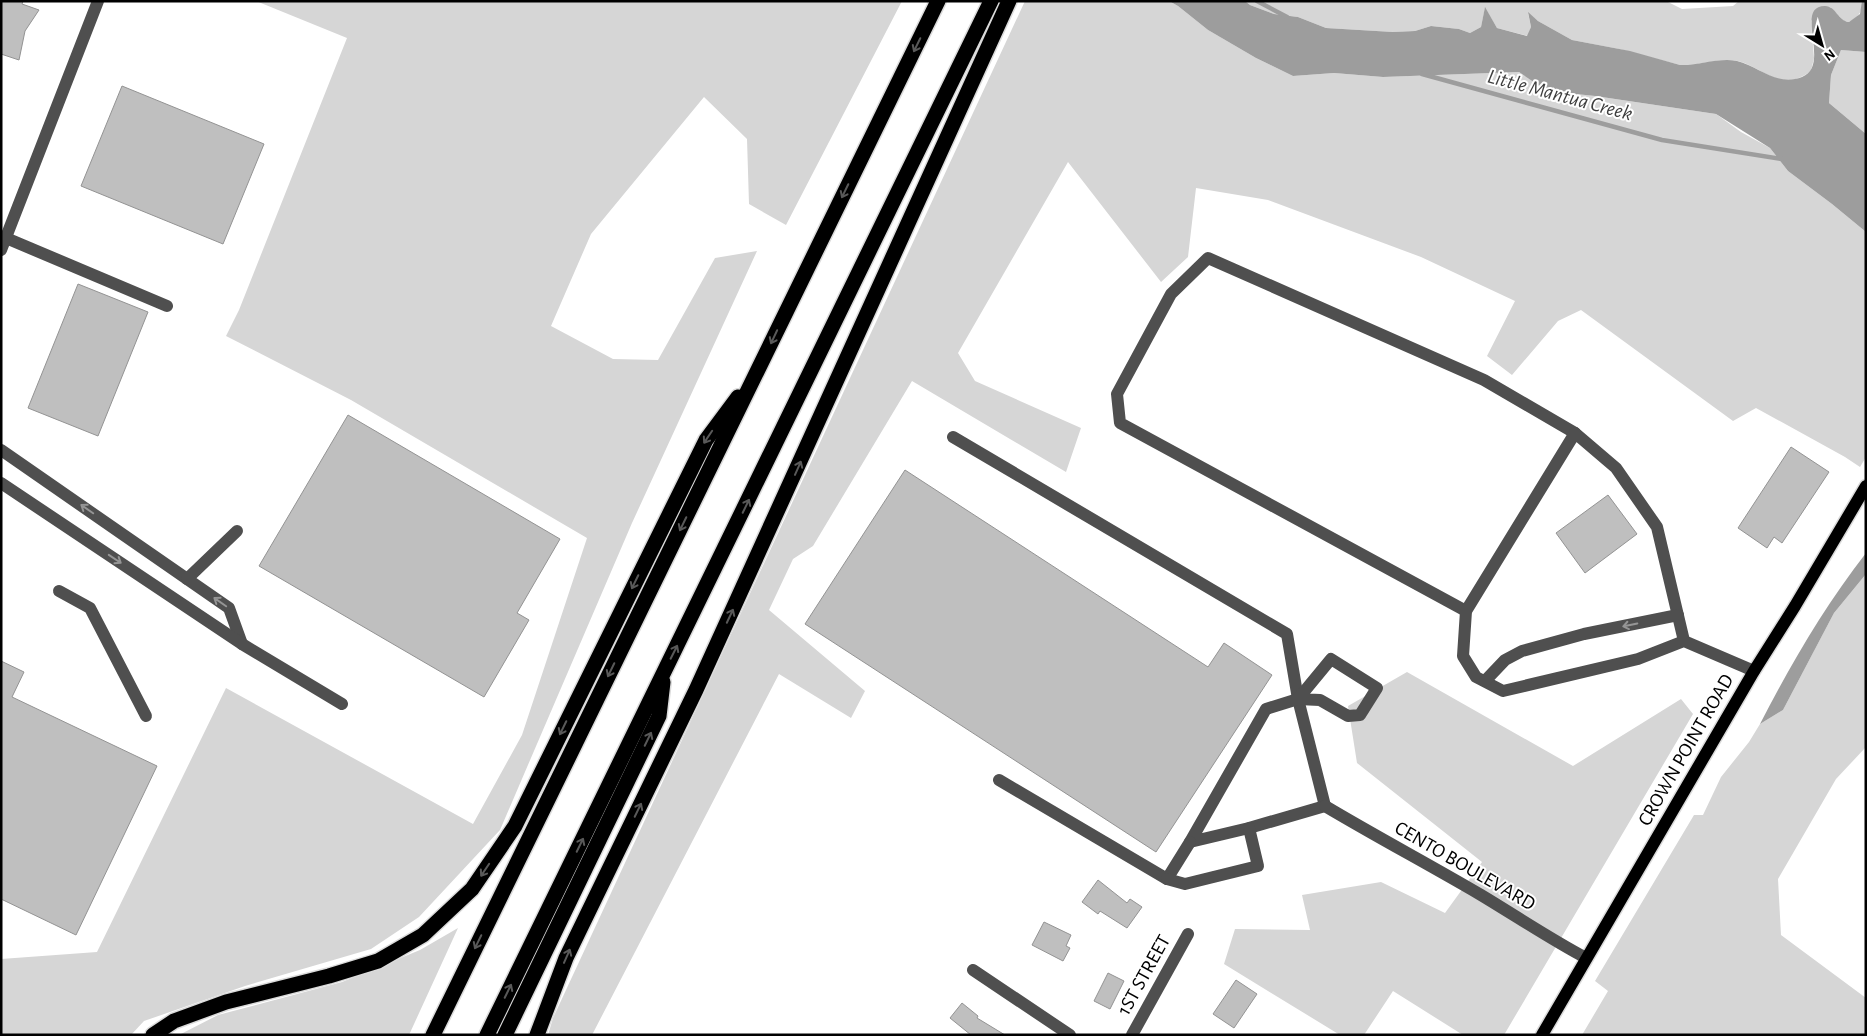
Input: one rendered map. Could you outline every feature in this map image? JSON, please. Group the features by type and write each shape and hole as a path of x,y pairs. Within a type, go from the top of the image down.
{"highway":[{"path":"433,1035 938,1"},
{"path":"487,1035 991,1"},
{"path":"537,1035 566,958 696,690 1010,1"},
{"path":"153,1035 174,1021 226,1002 329,976 378,961 423,935 472,889 515,826 706,440 758,370"},
{"path":"504,1035 659,716 665,671"}],"main road":[{"name":"CROWN POINT ROAD","path":"1542,1035 1754,671 1866,486"}],"street":[{"path":"98,1 4,244 167,306"},
{"path":"1466,611 1120,423 1117,394 1170,294 1208,258 1484,380 1575,433 1616,468 1657,527 1684,641"},
{"path":"1575,433 1466,611 1463,656 1476,677 1503,691 1638,659 1684,641 1754,671"},
{"path":"953,437 1287,634 1298,699 1325,806 1249,828 1190,842"},
{"path":"1,450 229,608 242,644"},
{"path":"1,483 242,644 342,704"},
{"path":"187,579 237,532"},
{"path":"59,591 90,608 146,716"},
{"path":"1485,681 1505,660 1522,651 1584,634 1678,615"},
{"path":"1167,879 1266,709 1298,699 1320,700 1348,716 1360,715 1377,688 1331,659 1298,699"},
{"path":"999,780 1167,879 1185,884 1258,866 1249,828"},
{"name":"CENTO BOULEVARD","path":"1325,806 1466,886 1562,946 1586,958"},
{"name":"1ST STREET","path":"1132,1035 1188,934"},
{"path":"973,970 1070,1035"}],"shaded area":[{"path":"256,1 902,1 786,225 749,204 747,139 704,97 591,234 551,326 613,359 658,360 715,258 757,251 632,523 500,830 419,917 371,949 245,986 144,1021 131,1035 1,1035 1,959 97,952 226,688 473,824 522,735 587,538 351,400 226,336 239,310 347,38"},
{"path":"1025,1 1169,1 1208,30 1256,58 1293,76 1334,73 1383,77 1519,72 1548,91 1716,114 1741,132 1770,148 1788,171 1866,232 1866,457 1860,467 1756,408 1733,421 1581,310 1558,321 1512,375 1487,356 1515,301 1421,257 1268,200 1196,188 1188,257 1161,282 1068,162 958,353 975,381 1081,428 1066,472 912,381 813,546 793,559 769,610 865,691 851,718 779,674 592,1035 548,1035 553,1018"},
{"path":"1169,1 1245,1 1250,5 1274,14 1298,17 1326,28 1393,32 1415,31 1431,26 1459,29 1470,33 1481,27 1485,7 1497,28 1527,36 1531,27 1528,12 1538,21 1572,40 1630,51 1680,65 1723,60 1737,61 1785,80 1802,77 1810,71 1814,61 1812,16 1816,9 1825,6 1832,8 1842,19 1849,22 1860,14 1862,1 1866,1 1866,52 1841,50 1831,75 1829,103 1866,134 1866,232 1788,171 1770,148 1716,114 1595,96 1547,91 1519,72 1383,77 1334,73 1293,76 1256,58 1208,30"},
{"path":"1245,1 1666,1 1682,9 1733,6 1739,1 1862,1 1862,8 1859,14 1849,22 1844,21 1830,7 1821,7 1811,21 1814,58 1811,71 1799,78 1789,80 1770,76 1751,66 1731,60 1680,65 1619,49 1572,40 1538,21 1528,13 1531,27 1528,36 1497,28 1485,8 1481,27 1470,33 1459,29 1431,26 1415,31 1393,32 1326,28 1298,17 1274,14 1250,5"},
{"path":"1841,50 1866,52 1866,134 1829,103 1831,75"},
{"path":"1866,553 1866,574 1834,613 1783,710 1760,724 1809,636 1836,594"},
{"path":"1866,574 1866,747 1836,779 1778,879 1781,935 1866,998 1866,1035 1582,1035 1608,991 1595,981 1694,815 1703,815 1721,777 1749,742 1760,724 1783,710 1834,613"},
{"path":"1407,672 1573,766 1681,699 1693,714 1504,1035 1463,1035 1393,991 1364,1035 1340,1035 1224,964 1235,929 1310,930 1302,895 1381,882 1445,913 1482,862 1357,763 1348,706"},
{"path":"458,928 409,1035 179,1035 218,1015 342,982 420,950"}],"building":[{"path":"1,1 23,1 22,4 39,10 25,31 19,60 1,54"},
{"path":"122,86 264,144 223,244 81,186"},
{"path":"78,284 148,312 98,436 28,408"},
{"path":"348,415 560,539 517,613 529,620 484,697 259,566"},
{"path":"1791,447 1829,472 1782,543 1774,537 1767,548 1738,528"},
{"path":"905,470 1208,667 1224,643 1272,675 1156,852 805,624"},
{"path":"1608,495 1637,534 1585,573 1556,533"},
{"path":"1,661 24,672 12,697 157,766 76,935 1,899"},
{"path":"1098,880 1127,903 1130,899 1142,907 1127,928 1100,911 1098,914 1082,902"},
{"path":"1044,922 1071,935 1066,946 1070,948 1063,961 1032,945"},
{"path":"1108,973 1124,981 1110,1009 1094,1001"},
{"path":"1236,980 1257,994 1234,1028 1213,1014"},
{"path":"962,1003 978,1016 977,1018 1005,1035 971,1035 950,1018"}],"waterway":[{"name":"Little Mantua Creek","path":"1257,1 1287,17"},
{"name":"Little Mantua Creek","path":"1422,74 1662,140 1782,159"}]}
